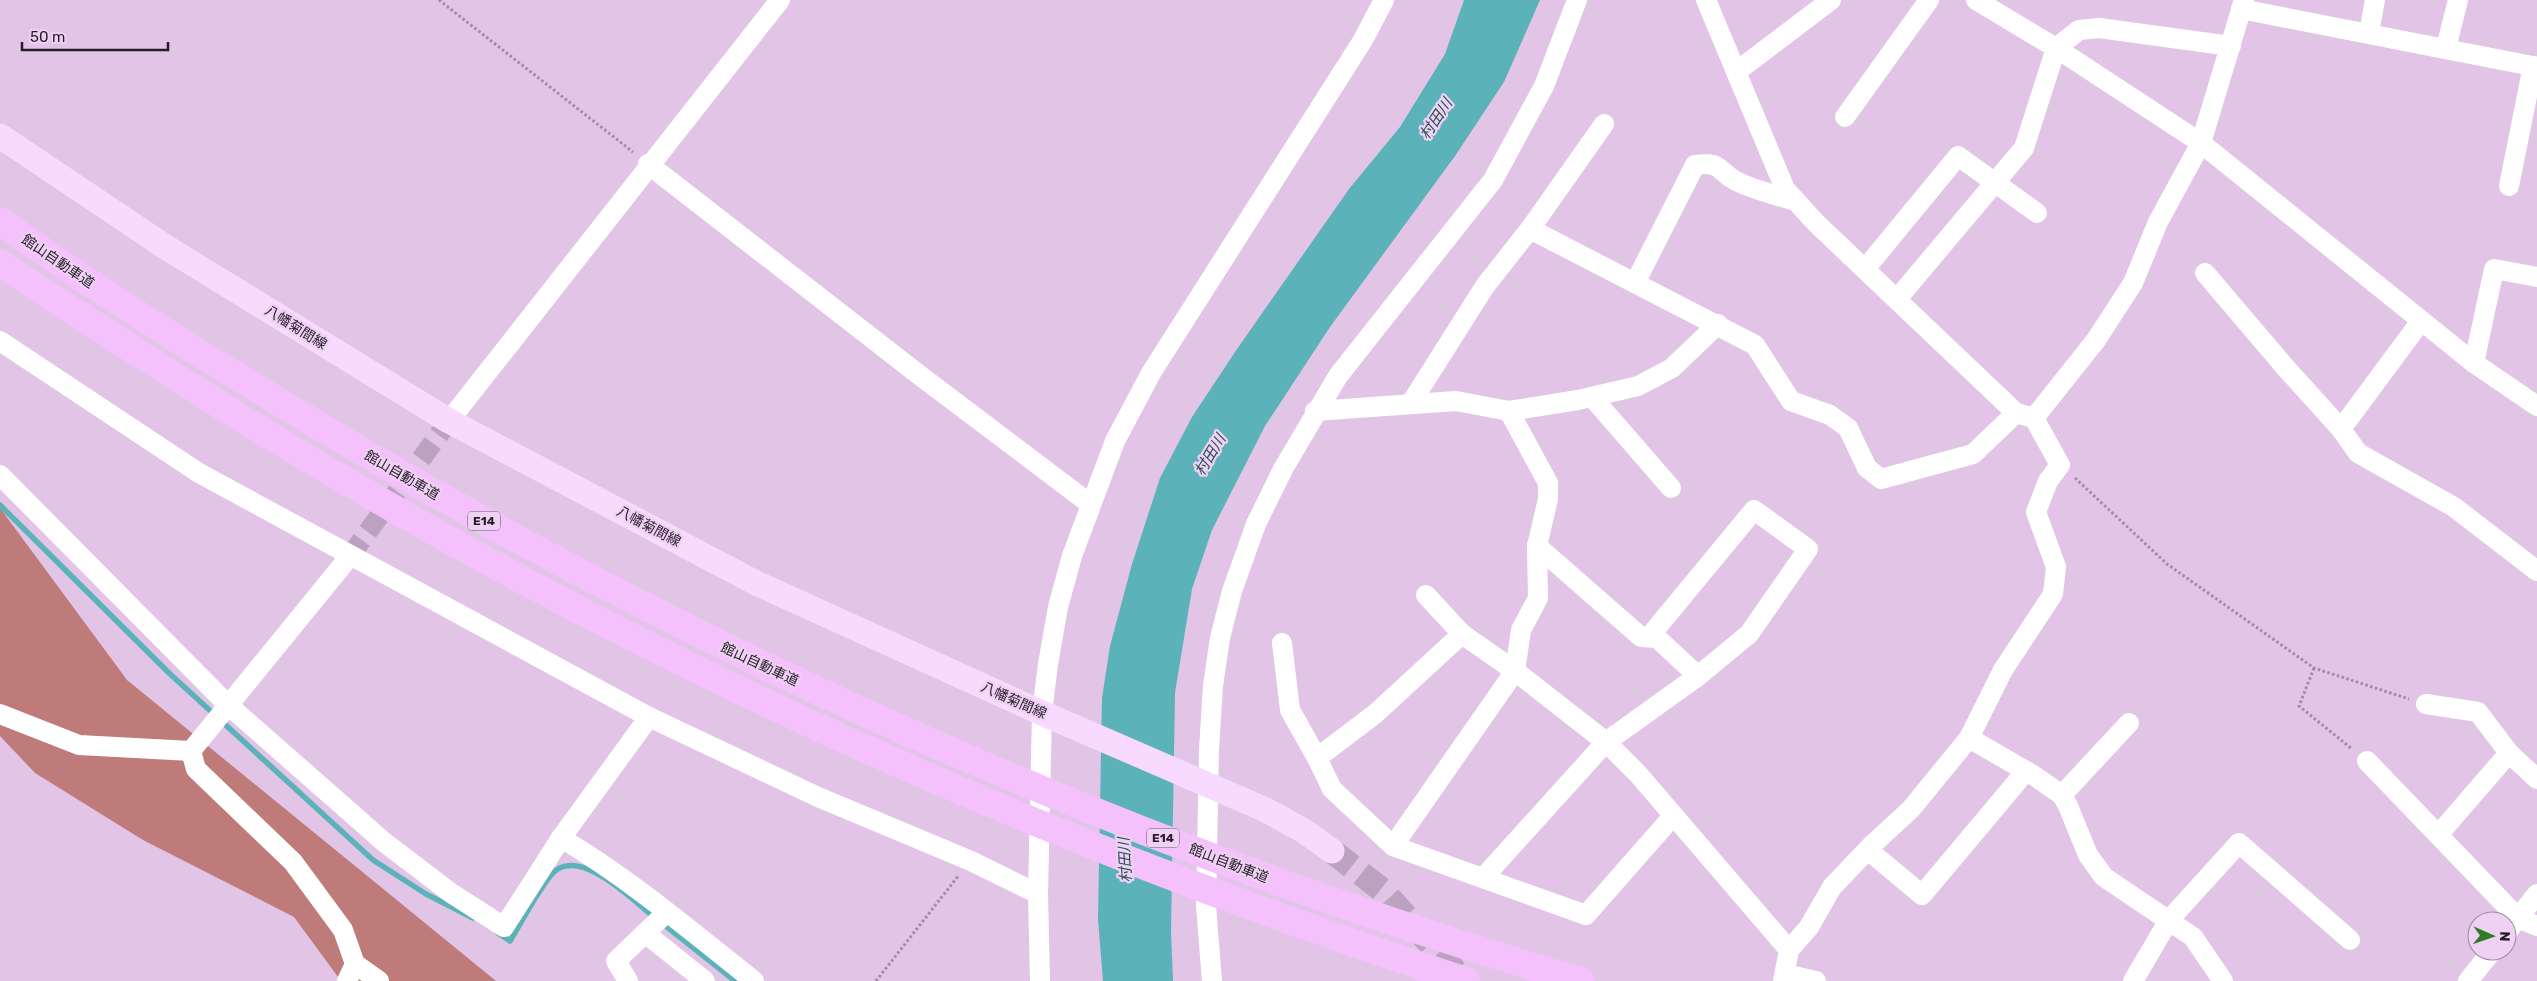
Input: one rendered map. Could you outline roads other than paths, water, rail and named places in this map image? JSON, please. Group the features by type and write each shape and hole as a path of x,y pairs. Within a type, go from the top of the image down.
{"highway":[{"name":"館山自動車道","path":"0,221 190,347 274,400 446,501 624,597 720,646 910,734 1181,845 1332,900 1580,981"},
{"name":"E14","path":"0,263 259,430 432,532 612,629 698,672 838,738 992,806 1253,909 1466,981"}],"main road":[{"name":"八幡菊間線","path":"0,136 164,246 449,420 756,583 1042,713 1266,810 1304,831 1332,851"}],"street":[{"path":"449,420 648,164 780,0"},
{"path":"1040,981 1038,894 1042,713 1058,607 1072,556 1090,504 1115,441 1150,373 1363,40 1384,0"},
{"path":"1212,981 1206,906 1209,750 1213,686 1220,638 1232,591 1256,524 1283,469 1338,376 1493,180 1544,86 1577,0"},
{"path":"1706,0 1785,189 1897,300 2025,416 2060,465 2048,481 2036,512 2056,567 2053,594 2003,670 1969,738 1911,809 1832,887 1809,927 1789,950 1784,977 1816,981"},
{"path":"1736,72 1831,0"},
{"path":"1846,117 1928,0"},
{"path":"1976,0 2056,48 2201,143 2474,363 2537,406"},
{"path":"2368,33 2375,0"},
{"path":"2446,48 2458,0"},
{"path":"1530,229 1718,324 1755,345 1791,401 1830,415 1848,428 1867,468 1881,479 1973,454 2025,416 2096,340 2133,283 2158,222 2201,143 2243,5 2368,33 2535,66 2509,186"},
{"path":"1897,300 2024,148 2056,48 2079,30 2099,28 2231,46"},
{"path":"1411,403 1485,286 1530,229 1604,124"},
{"path":"1865,269 1958,156 2037,213"},
{"path":"1634,283 1695,165 1708,163 1722,168 1735,181 1795,201"},
{"path":"648,164 918,374 1090,504"},
{"path":"2474,363 2494,269 2537,277"},
{"path":"2205,273 2285,368 2341,429 2358,454 2454,507 2537,570"},
{"path":"2341,429 2421,321"},
{"path":"1315,412 1411,403 1456,401 1509,411 1592,397 1638,386 1672,368 1718,324"},
{"path":"0,341 199,473 649,717 818,797 971,861 1038,894"},
{"path":"1592,397 1671,488"},
{"path":"1394,846 1515,671 1521,630 1538,598 1537,546 1548,499 1548,483 1509,411"},
{"path":"0,475 227,704 384,842 451,893 504,927 561,838 649,717"},
{"path":"1483,878 1606,742 1698,676 1749,634 1808,549 1754,510 1649,637"},
{"path":"1537,546 1641,637 1657,638 1698,676"},
{"path":"191,751 227,704 350,556"},
{"path":"1426,595 1462,634 1515,671 1606,742 1789,950"},
{"path":"1317,758 1375,714 1462,634"},
{"path":"1282,643 1290,710 1332,789 1394,846 1586,915 1673,816"},
{"path":"2426,704 2478,712 2509,753 2537,779"},
{"path":"0,714 79,745 191,751"},
{"path":"2062,796 2129,723"},
{"path":"1969,738 2026,771 2062,796 2088,855 2104,878 2193,937 2223,981"},
{"path":"191,751 196,769 293,862 343,930 351,972 379,981"},
{"path":"2438,835 2509,753"},
{"path":"2366,761 2438,835 2501,911"},
{"path":"1868,850 1922,895 2026,771"},
{"path":"561,838 590,855 668,912 754,981"},
{"path":"2133,981 2169,920 2239,843 2350,940"},
{"path":"2517,920 2537,894"},
{"path":"628,981 616,961 668,912"},
{"path":"2517,925 2537,926"},
{"path":"645,933 705,981"},
{"path":"2468,981 2484,961"}],"water":[{"name":"村田川","path":"1464,0 1540,0 1504,82 1455,156 1330,327 1265,426 1212,530 1192,589 1175,693 1171,931 1173,981 1103,981 1098,919 1102,698 1110,646 1132,564 1160,478 1192,417 1237,349 1349,189 1400,127 1445,54"}],"waterway":[{"path":"0,505 169,673 373,860 426,894 473,918"},
{"path":"498,933 510,941 545,883 551,875 562,867 575,866 590,870 619,888 655,918"},
{"path":"662,923 735,981"}],"tunnel":[{"path":"350,556 449,421"},
{"path":"1332,851 1382,890 1464,981"}]}
